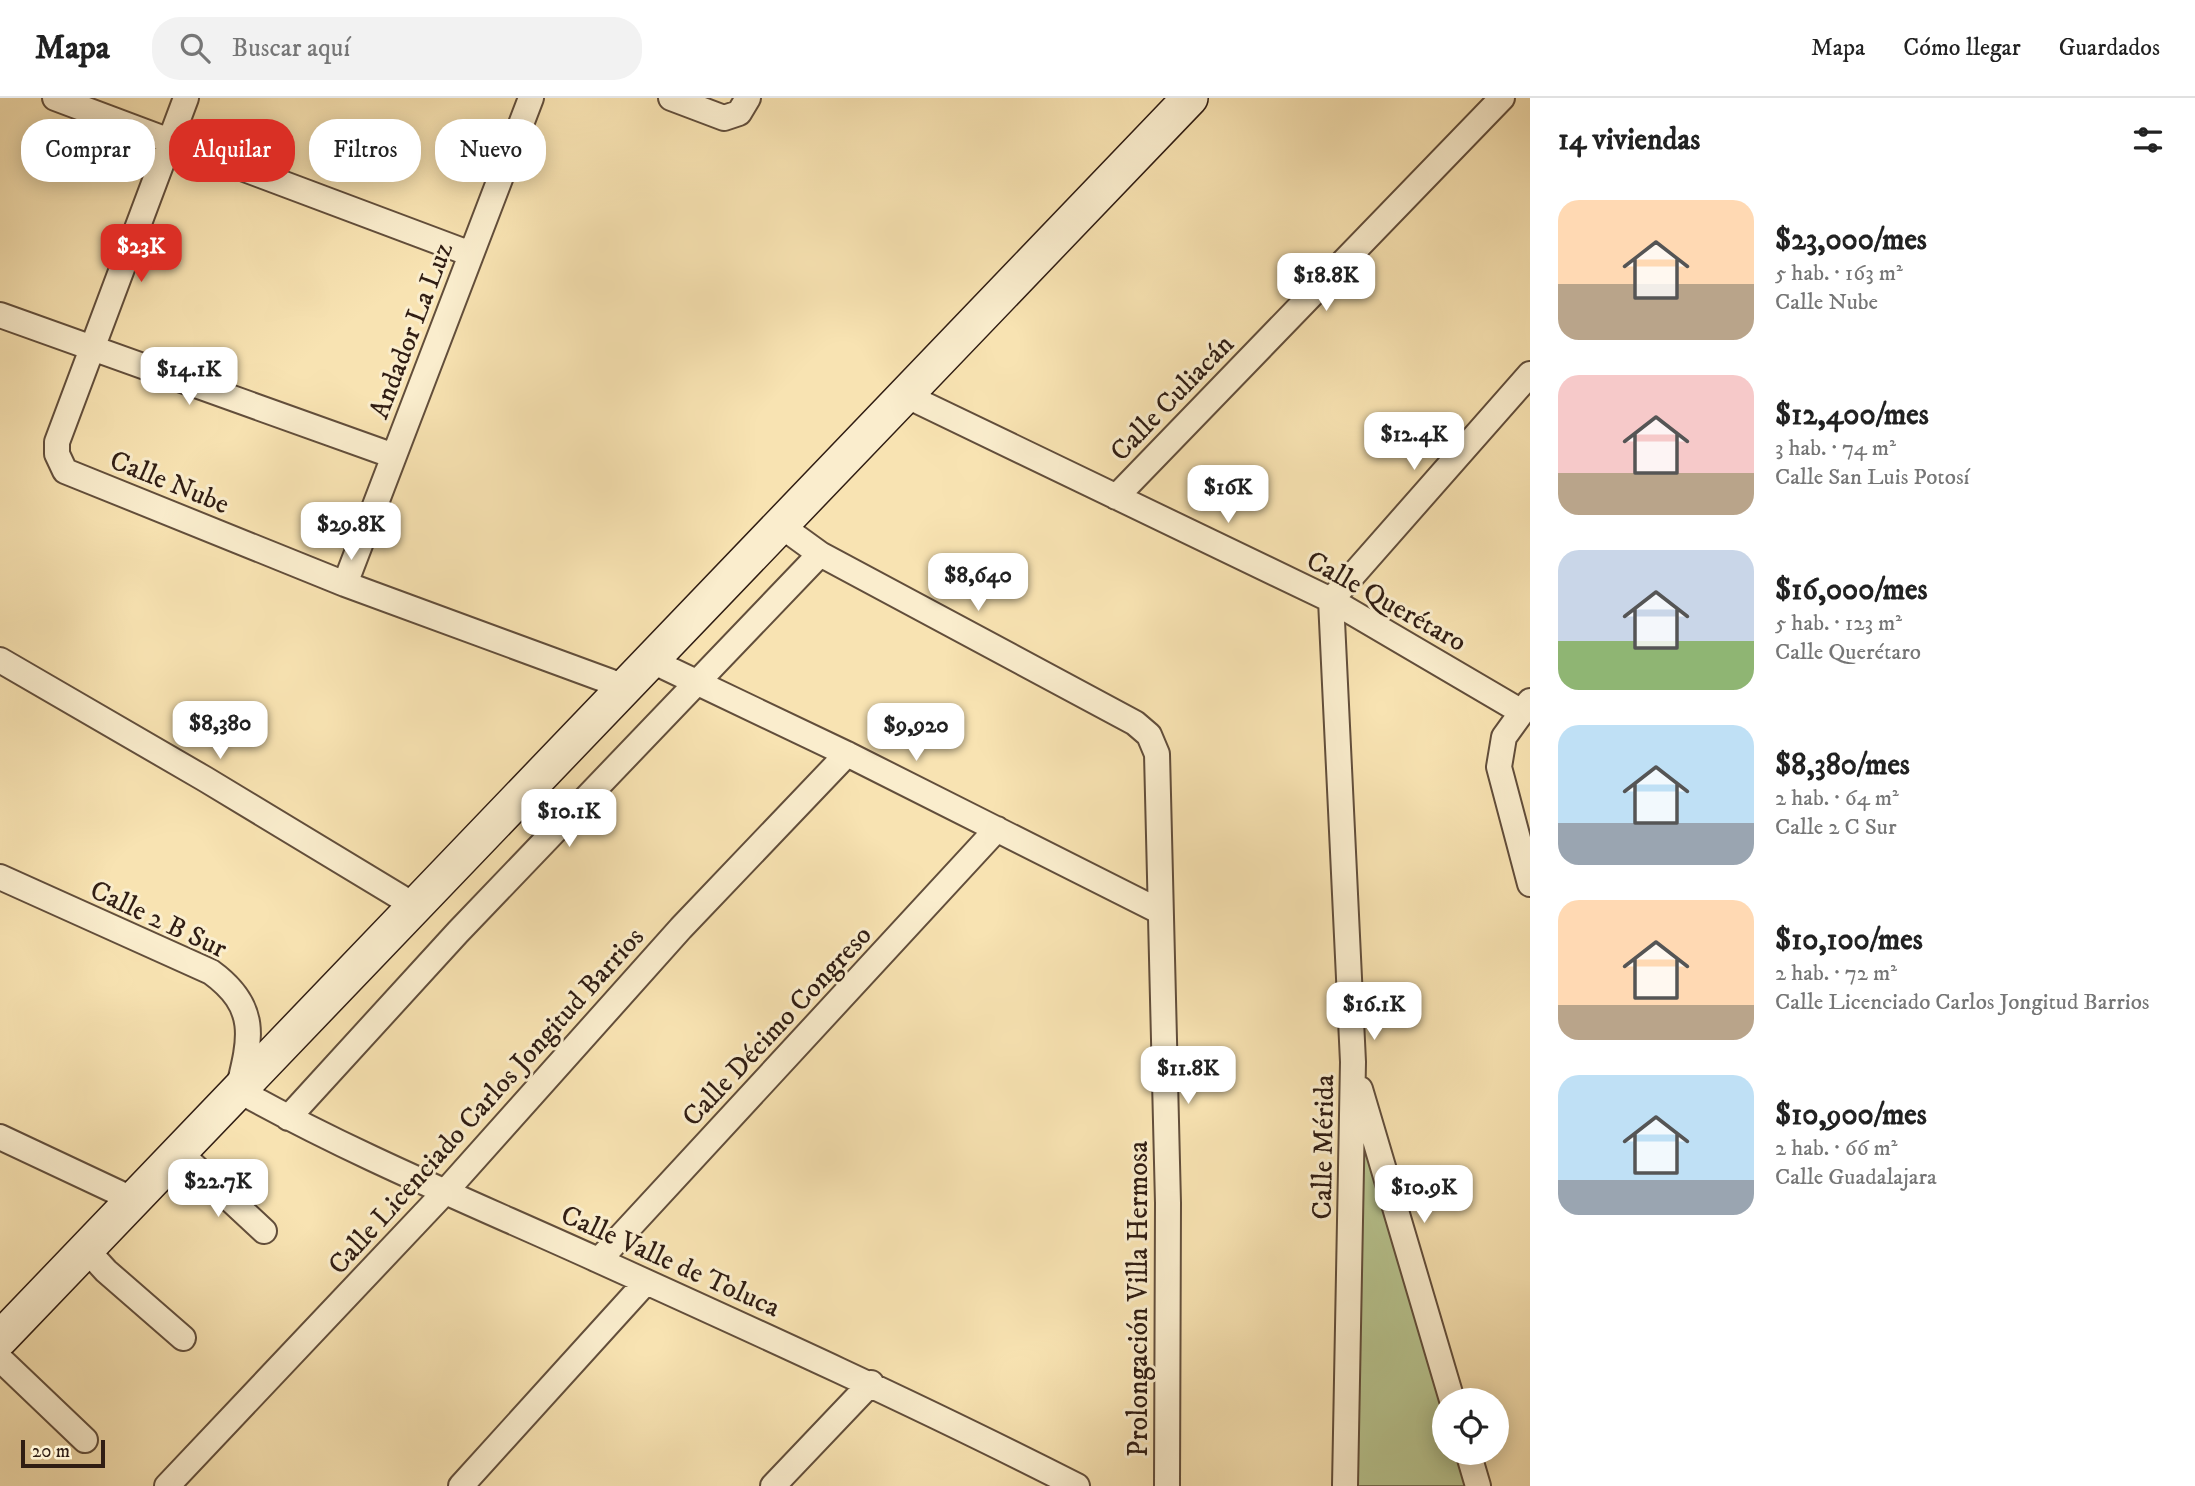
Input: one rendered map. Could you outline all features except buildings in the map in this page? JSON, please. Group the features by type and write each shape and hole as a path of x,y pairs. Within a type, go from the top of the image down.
{"main road":[{"path":"0,1339 1190,98"}],"street":[{"path":"55,98 169,141"},
{"name":"Calle Nube","path":"178,119 186,98"},
{"name":"Andador La Luz","path":"345,584 531,98"},
{"path":"671,98 724,118 744,105"},
{"name":"Calle Culiacán","path":"1116,497 1502,98"},
{"name":"Calle Nube","path":"169,144 57,442 57,454 65,471 345,584 625,687"},
{"path":"279,182 471,254"},
{"path":"0,315 394,456"},
{"path":"1331,600 1530,374"},
{"name":"Calle Querétaro","path":"905,395 1331,600 1525,706 1504,737 1499,767 1530,884"},
{"path":"288,1118 458,932 820,554 780,525"},
{"name":"Prolongación Villa Hermosa","path":"820,554 1135,723 1149,735 1157,754 1168,1203 1167,1486"},
{"name":"Calle Mérida","path":"1331,600 1353,1062 1345,1486"},
{"path":"0,660 205,779 415,906"},
{"path":"650,660 846,754 1159,911"},
{"name":"Calle Licenciado Carlos Jongitud Barrios","path":"167,1486 445,1192 681,928 846,754"},
{"name":"Calle Décimo Congreso","path":"599,1260 997,829"},
{"name":"Calle 2 B Sur","path":"0,877 211,972 230,986 245,1007 247,1029 238,1090"},
{"path":"1353,1062 1448,1388"},
{"name":"Calle Valle de Toluca","path":"238,1090 288,1118 445,1192 871,1383 1077,1486"},
{"path":"0,1137 134,1200"},
{"path":"179,1152 264,1231"},
{"path":"86,1249 106,1271 183,1338"},
{"path":"461,1486 646,1282"},
{"path":"0,1359 85,1440"},
{"path":"773,1486 871,1383"},
{"path":"1472,1465 1478,1486"}],"green space":[{"path":"1353,1062 1441,1388 1432,1388 1432,1465 1462,1465 1468,1486 1344,1486"}]}
